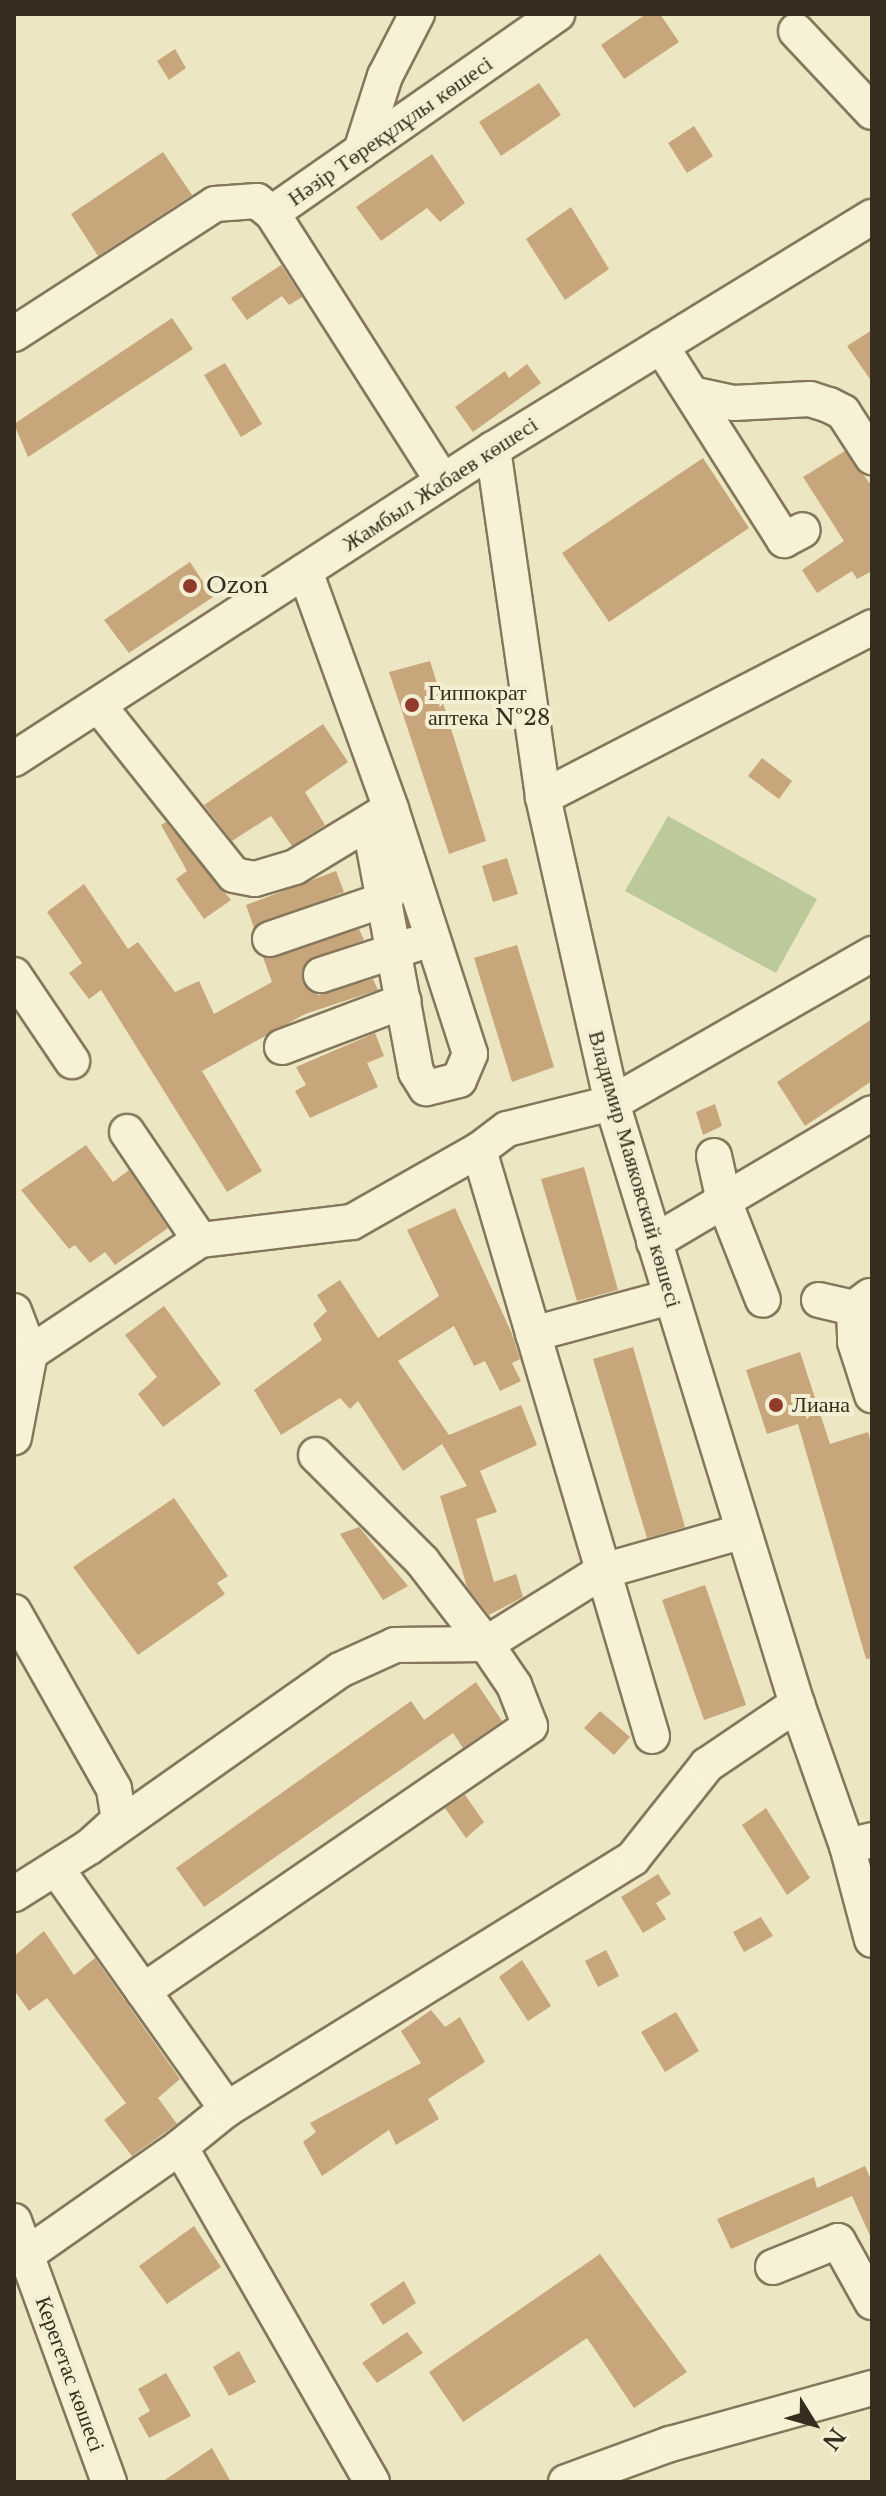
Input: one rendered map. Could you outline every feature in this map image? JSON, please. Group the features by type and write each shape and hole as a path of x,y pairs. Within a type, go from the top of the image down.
{"street":[{"path":"361,151 385,76 417,14"},
{"name":"Нәзір Төреқұлұлы көшесі","path":"14,334 215,204 257,201 272,213 557,14"},
{"path":"796,31 872,112"},
{"path":"272,213 443,481"},
{"name":"Жамбыл Жабаев көшесі","path":"14,759 493,449 872,217"},
{"path":"661,346 784,540 803,530"},
{"path":"692,394 734,403 810,399 829,405 843,412 872,457"},
{"name":"Владимир Маяковский көшесі","path":"493,449 543,797 612,1103 741,1532 797,1704 860,1843 872,1940"},
{"path":"305,571 380,815 433,939 470,1054 459,1080 426,1088 416,1072 394,951 386,899 380,815"},
{"path":"543,797 872,627"},
{"path":"99,706 234,875 255,879 295,867 380,815"},
{"path":"270,939 386,899"},
{"path":"321,975 433,939"},
{"path":"30,1353 200,1240 352,1222 479,1150 507,1129 612,1103 872,954"},
{"path":"14,975 72,1061"},
{"path":"282,1047 404,1001"},
{"path":"654,1242 872,1113"},
{"path":"127,1132 200,1240"},
{"path":"479,1150 652,1736"},
{"path":"714,1156 724,1201 763,1300"},
{"path":"533,1334 670,1297"},
{"path":"819,1300 863,1301 855,1342 872,1395"},
{"path":"14,1311 30,1353 14,1437"},
{"path":"143,1991 530,1726 514,1685 422,1561 316,1455"},
{"path":"14,1894 89,1847 340,1670 395,1645 486,1644 603,1571 741,1532"},
{"path":"14,1612 114,1789 119,1820 89,1847"},
{"path":"26,2255 180,2147 227,2109 633,1858 707,1765 797,1704"},
{"path":"56,1868 227,2109"},
{"path":"180,2147 372,2482"},
{"name":"Керегетас көшесі","path":"14,2221 109,2482"},
{"path":"773,2267 838,2241 872,2302"},
{"path":"566,2482 670,2444 872,2388"}],"green space":[{"path":"668,816 817,899 776,973 625,891"}],"building":[{"path":"646,14 660,14 679,42 624,79 601,45"},
{"path":"175,49 186,68 169,80 157,61"},
{"path":"539,83 561,115 501,156 479,122"},
{"path":"694,126 713,156 687,173 668,143"},
{"path":"163,152 192,195 98,256 71,214"},
{"path":"432,154 465,203 440,222 427,208 381,241 356,207"},
{"path":"571,207 609,269 565,300 526,239"},
{"path":"281,265 302,297 289,305 282,296 247,320 231,298"},
{"path":"172,318 193,349 28,457 14,424"},
{"path":"872,330 872,382 847,346"},
{"path":"225,363 262,424 241,437 204,375"},
{"path":"527,364 541,383 473,432 455,407 505,371 509,378"},
{"path":"845,451 872,486 872,571 857,579 852,571 817,593 802,570 844,541 803,477"},
{"path":"703,458 749,528 609,622 562,553"},
{"path":"190,562 213,597 129,653 104,620"},
{"path":"430,661 486,841 449,854 389,672"},
{"path":"323,724 348,762 305,792 325,825 292,846 271,816 232,841 204,805"},
{"path":"762,758 792,781 779,799 748,776"},
{"path":"166,822 231,900 204,919 176,879 187,871 161,825"},
{"path":"507,858 518,894 493,902 482,866"},
{"path":"336,871 344,892 254,928 246,905"},
{"path":"84,884 128,949 138,942 175,992 199,981 214,1014 272,982 263,957 359,929 364,940 307,961 302,980 318,995 373,979 378,990 305,1014 202,1071 262,1171 227,1192 101,990 89,999 69,973 82,963 47,912"},
{"path":"517,945 554,1067 512,1082 474,958"},
{"path":"872,1019 872,1081 805,1126 777,1082"},
{"path":"375,1033 384,1056 367,1063 378,1087 310,1118 295,1091 306,1085 296,1067"},
{"path":"715,1104 722,1126 703,1135 696,1112"},
{"path":"86,1145 113,1182 129,1170 168,1228 115,1265 105,1252 90,1263 75,1245 69,1249 21,1190"},
{"path":"584,1167 618,1290 577,1301 541,1179"},
{"path":"455,1208 512,1334 520,1359 512,1363 521,1381 500,1391 485,1361 474,1366 454,1326 398,1361 449,1435 521,1405 537,1445 480,1471 497,1512 476,1519 494,1582 516,1574 523,1597 489,1615 467,1587 440,1496 467,1486 442,1444 403,1471 358,1401 350,1409 340,1398 281,1435 254,1390 322,1340 313,1324 327,1311 317,1295 340,1280 378,1338 439,1296 407,1230"},
{"path":"164,1306 221,1384 163,1427 138,1394 157,1377 125,1335"},
{"path":"633,1347 685,1527 647,1538 593,1359"},
{"path":"800,1352 830,1444 868,1432 872,1446 872,1658 866,1659 798,1424 767,1434 746,1370"},
{"path":"174,1498 228,1576 217,1583 225,1594 138,1655 73,1567"},
{"path":"359,1527 408,1586 383,1600 340,1534"},
{"path":"705,1585 746,1705 704,1720 662,1600"},
{"path":"476,1682 502,1721 463,1748 453,1733 204,1907 176,1868 411,1701 424,1720"},
{"path":"600,1711 630,1737 614,1755 584,1728"},
{"path":"465,1795 484,1822 466,1838 445,1808"},
{"path":"766,1808 810,1878 787,1895 742,1825"},
{"path":"658,1874 671,1894 656,1903 666,1919 643,1933 621,1897"},
{"path":"761,1917 773,1936 744,1952 733,1932"},
{"path":"44,1931 74,1975 95,1958 180,2079 158,2098 177,2124 132,2156 104,2120 126,2103 47,1998 29,2011 14,1990 14,1956"},
{"path":"606,1950 619,1976 598,1987 585,1961"},
{"path":"522,1960 551,2006 528,2021 499,1977"},
{"path":"431,2010 445,2027 460,2017 485,2062 428,2099 439,2119 396,2145 389,2130 322,2176 303,2142 316,2132 310,2123 421,2063 401,2031"},
{"path":"676,2012 699,2051 665,2072 641,2032"},
{"path":"865,2166 872,2182 872,2240 852,2196 731,2249 717,2219 814,2177 817,2188"},
{"path":"194,2226 221,2267 167,2304 139,2266"},
{"path":"600,2254 687,2372 634,2408 587,2338 463,2422 429,2372"},
{"path":"404,2281 416,2303 383,2325 370,2304"},
{"path":"407,2332 423,2353 377,2383 362,2363"},
{"path":"239,2351 256,2382 229,2396 213,2367"},
{"path":"166,2373 191,2416 149,2438 138,2418 150,2411 138,2389"},
{"path":"212,2448 231,2482 162,2482"}],"place":[{"name":"Ozon","path":"190,586"},
{"name":"Гиппократ аптека №28","path":"412,705"},
{"name":"Лиана","path":"776,1405"}]}
